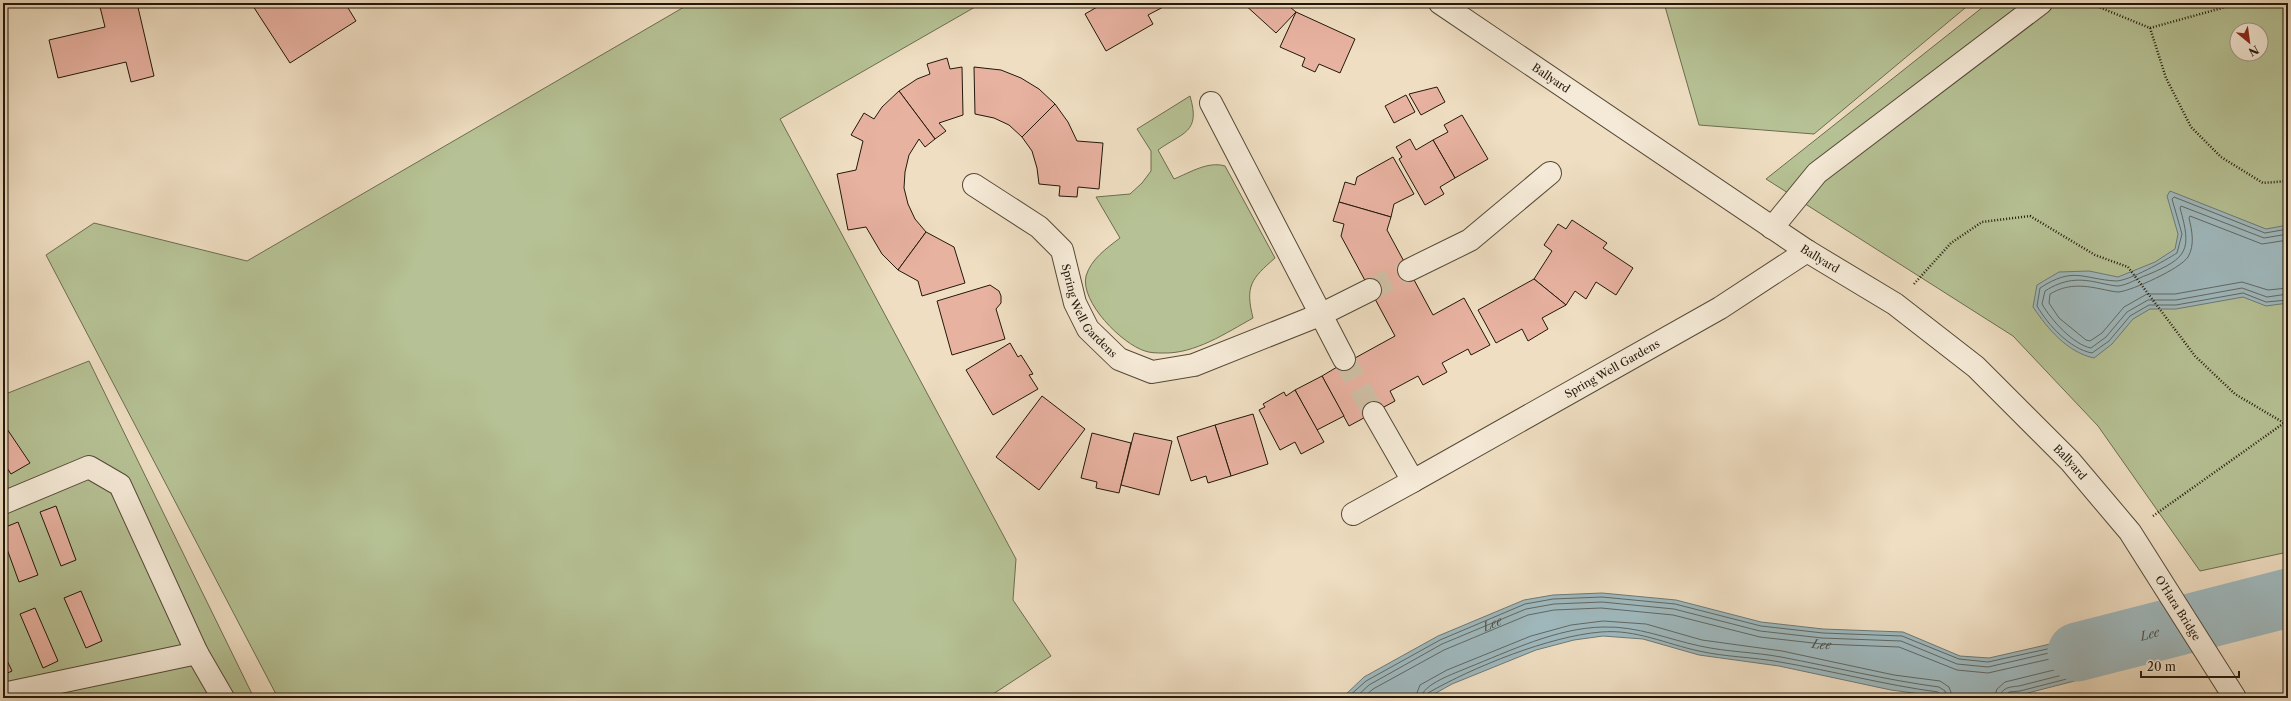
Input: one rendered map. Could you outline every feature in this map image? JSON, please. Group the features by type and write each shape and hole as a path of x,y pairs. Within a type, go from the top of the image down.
{"street":[{"name":"Ballyard","path":"1440,3 1772,228 1895,304 1976,367 2070,461 2130,532 2152,568"},
{"path":"1772,228 1817,173 2040,3"},
{"path":"1211,103 1322,314 1344,359"},
{"path":"1409,270 1470,240 1550,173"},
{"name":"Spring Well Gardens","path":"974,185 1039,227 1062,250 1075,303 1088,329 1119,359 1152,372 1194,365 1322,314 1370,290"},
{"name":"Spring Well Gardens","path":"1353,514 1720,308 1807,251"},
{"path":"1374,412 1414,481"},
{"path":"3,503 89,467 120,484 197,653 223,698"},
{"name":"O'Hara Bridge","path":"2152,568 2232,693"},
{"path":"3,694 197,653"}],"path":[{"path":"2089,3 2150,28 2240,3"},
{"path":"2150,28 2166,78 2191,127 2221,157 2263,183 2288,181"},
{"path":"1895,304 1951,244 1982,222 2030,216 2095,255 2128,267 2195,356 2235,394 2288,426"},
{"path":"2130,532 2284,423"}],"green space":[{"path":"691,3 982,3 780,119 1016,559 1013,600 1051,656 987,698 278,698 46,255 94,223 247,261"},
{"path":"1664,3 1971,3 1814,134 1699,125"},
{"path":"1988,3 2288,3 2288,552 2200,571 2098,426 2013,336 1766,179"},
{"path":"1190,96 1193,108 1191,125 1182,135 1158,150 1174,179 1206,166 1225,166 1275,258 1260,272 1252,284 1250,298 1253,318 1210,342 1187,350 1161,353 1149,352 1136,347 1115,331 1105,321 1089,298 1086,286 1086,276 1088,270 1100,254 1120,238 1096,197 1130,194 1142,183 1151,171 1151,151 1137,129"},
{"path":"89,361 254,698 3,698 3,395"}],"water":[{"path":"2170,191 2266,229 2288,225 2288,303 2266,306 2243,297 2176,309 2150,309 2133,319 2112,344 2094,358 2075,351 2052,331 2033,307 2037,285 2059,272 2089,271 2118,277 2155,262 2175,249 2178,234 2167,196"},
{"path":"1602,593 1676,600 1761,622 1823,629 1903,632 1960,656 1989,658 2059,642 2143,606 2168,657 2020,695 1951,698 1891,690 1779,666 1699,655 1643,639 1603,636 1574,640 1536,650 1452,684 1427,698 1342,698 1364,677 1438,636 1524,600 1553,595"}],"building":[{"path":"99,3 137,3 154,76 131,82 126,62 58,78 49,40 105,27"},
{"path":"251,3 345,3 356,21 290,63"},
{"path":"1104,3 1166,3 1167,5 1148,15 1153,24 1106,51 1085,14"},
{"path":"1243,3 1285,3 1296,12 1276,33"},
{"path":"1296,12 1355,39 1340,73 1319,64 1315,72 1302,66 1305,58 1280,47"},
{"path":"947,58 950,69 962,67 963,115 939,123 946,131 935,139 899,91 917,79 930,74 927,64"},
{"path":"974,67 1001,70 1021,78 1039,89 1055,104 1022,137 1009,125 994,118 975,114"},
{"path":"1437,87 1445,102 1421,115 1409,94"},
{"path":"899,91 935,139 925,147 919,139 909,155 905,172 904,188 908,204 915,219 926,232 898,270 882,254 866,227 848,230 837,174 856,170 863,141 851,135 864,113 874,119 882,107"},
{"path":"1406,95 1415,112 1394,123 1385,106"},
{"path":"1055,104 1068,122 1077,141 1103,143 1099,189 1078,187 1077,197 1059,196 1060,186 1039,184 1037,168 1032,151 1022,137"},
{"path":"1462,115 1488,159 1455,178 1433,140 1448,132 1444,125"},
{"path":"1410,139 1416,150 1433,140 1455,178 1440,187 1444,194 1425,205 1399,159 1402,157 1396,147"},
{"path":"1393,157 1414,194 1394,204 1391,217 1339,202 1345,182 1355,185 1357,177"},
{"path":"1339,202 1391,217 1387,230 1433,315 1464,298 1490,345 1471,355 1468,349 1442,363 1447,372 1423,385 1418,376 1390,391 1395,401 1349,426 1322,376 1337,367 1335,364 1353,354 1355,358 1395,336 1341,236 1344,224 1333,221"},
{"path":"1572,220 1607,243 1603,248 1633,268 1616,295 1596,282 1586,299 1575,291 1566,305 1534,279 1552,251 1544,245 1558,224 1566,229"},
{"path":"926,232 954,247 965,283 922,296 918,281 898,270"},
{"path":"1534,279 1566,305 1542,318 1548,329 1528,341 1522,329 1496,343 1478,310"},
{"path":"990,285 999,291 1001,296 1001,303 996,309 1005,339 952,355 937,301"},
{"path":"1010,343 1018,357 1021,355 1033,374 1029,375 1038,389 993,415 966,370"},
{"path":"1322,376 1344,416 1317,430 1295,390"},
{"path":"1295,390 1324,442 1301,454 1295,442 1280,450 1259,410 1265,407 1263,404 1284,392 1286,396"},
{"path":"1042,396 1085,429 1039,490 996,457"},
{"path":"1253,414 1268,464 1231,476 1215,425"},
{"path":"3,423 30,463 11,474 3,462"},
{"path":"1215,425 1231,476 1208,483 1206,476 1191,481 1177,437"},
{"path":"1092,433 1131,443 1119,493 1096,488 1097,482 1081,478"},
{"path":"1134,433 1172,441 1159,495 1121,485"},
{"path":"56,506 76,560 61,566 40,512"},
{"path":"18,522 38,575 19,582 3,538 3,528"},
{"path":"81,591 102,641 86,648 64,598"},
{"path":"35,608 58,661 43,668 20,614"},
{"path":"3,652 12,671 3,675"}],"waterway":[{"name":"Lee","path":"2077,652 2288,598"}],"tunnel":[{"path":"1370,290 1409,270"},
{"path":"1344,359 1374,413"}]}
